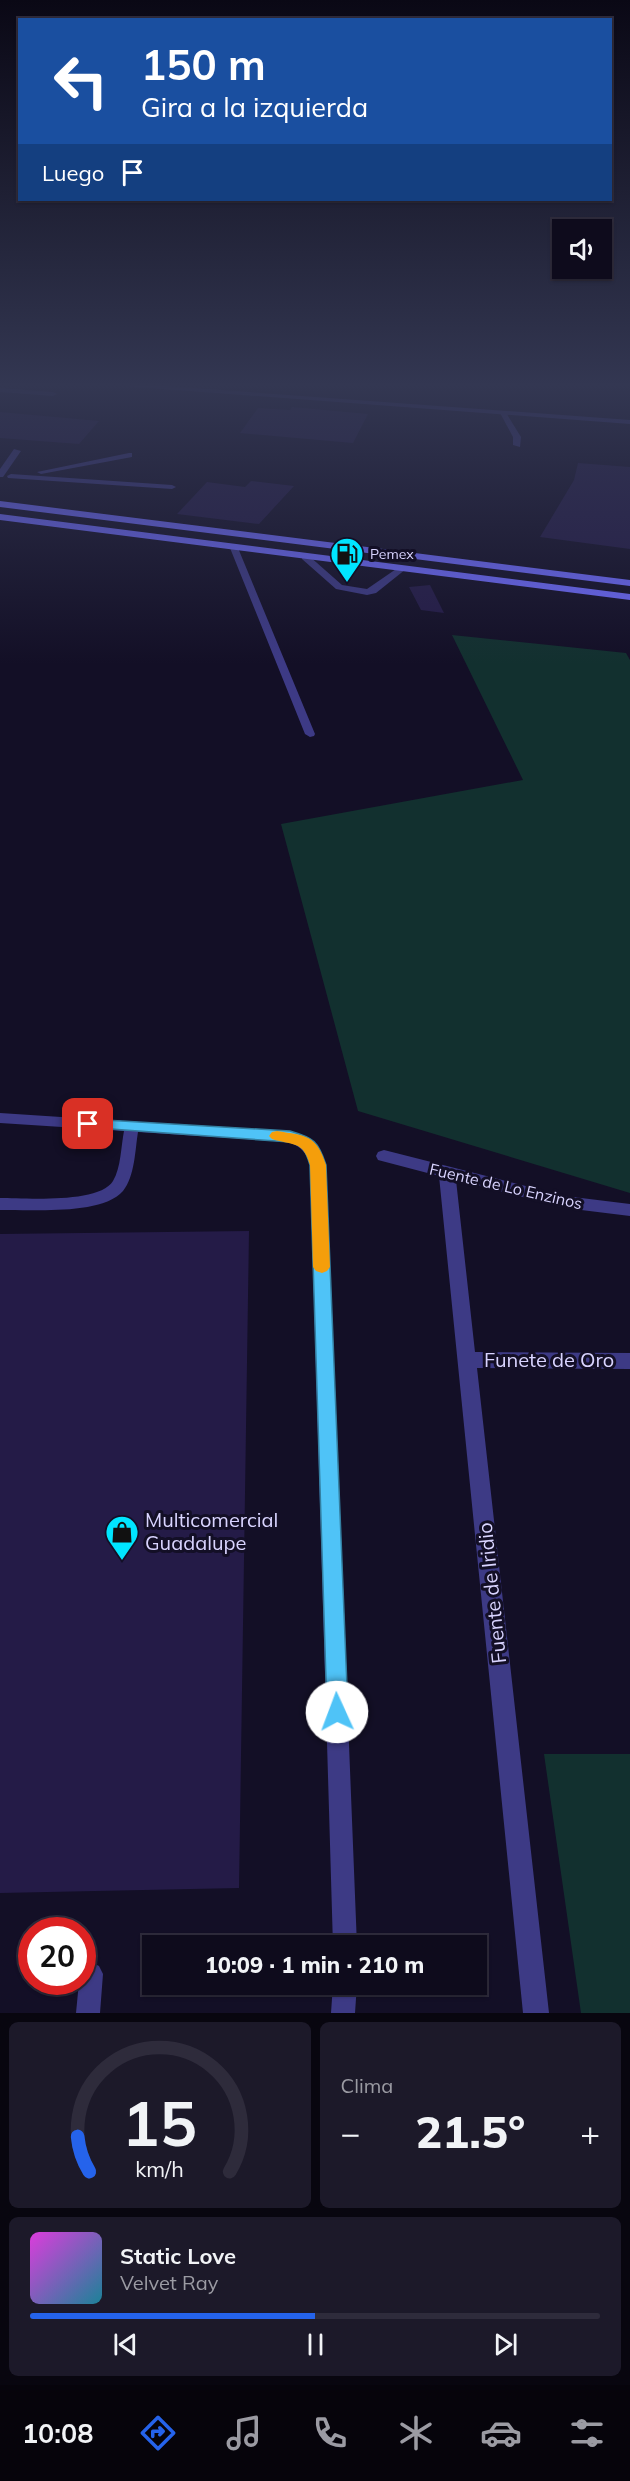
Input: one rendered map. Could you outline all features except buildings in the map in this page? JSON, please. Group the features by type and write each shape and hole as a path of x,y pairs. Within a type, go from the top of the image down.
{"main road":[{"path":"0,504 630,583"},
{"path":"0,517 630,597"},
{"path":"490,580 497,566"},
{"path":"582,591 586,577"}],"street":[{"name":"Fuente de Lo Enzinos","path":"384,1156 447,1174 565,1202 630,1210"},
{"name":"Fuente de Iridio","path":"447,1174 536,2013"},
{"name":"Funete de Oro","path":"468,1360 630,1361"}],"lane":[{"path":"11,477 17,476"},
{"path":"0,477 172,487"},
{"path":"234,548 310,734"},
{"path":"305,557 339,587 369,592 402,569"},
{"path":"0,1118 290,1137 305,1141 314,1150 318,1165 345,1935"},
{"path":"0,1204 90,1201 108,1196 118,1186 132,1127"},
{"path":"88,2013 89,1995"},
{"path":"342,2013 344,1995"}],"green space":[{"path":"452,635 626,653 630,660 630,1193 358,1111 281,824 523,780"},
{"path":"544,1754 630,1754 630,2013 581,2013"}],"slow traffic":[{"path":"277,1136 305,1141 314,1150 318,1165 322,1267"}],"place":[{"name":"Pemex","path":"347,583"},
{"name":"Multicomercial Guadalupe","path":"122,1561"}],"route":[{"path":"88,1124 290,1137 305,1141 314,1150 318,1165 337,1712"}]}
